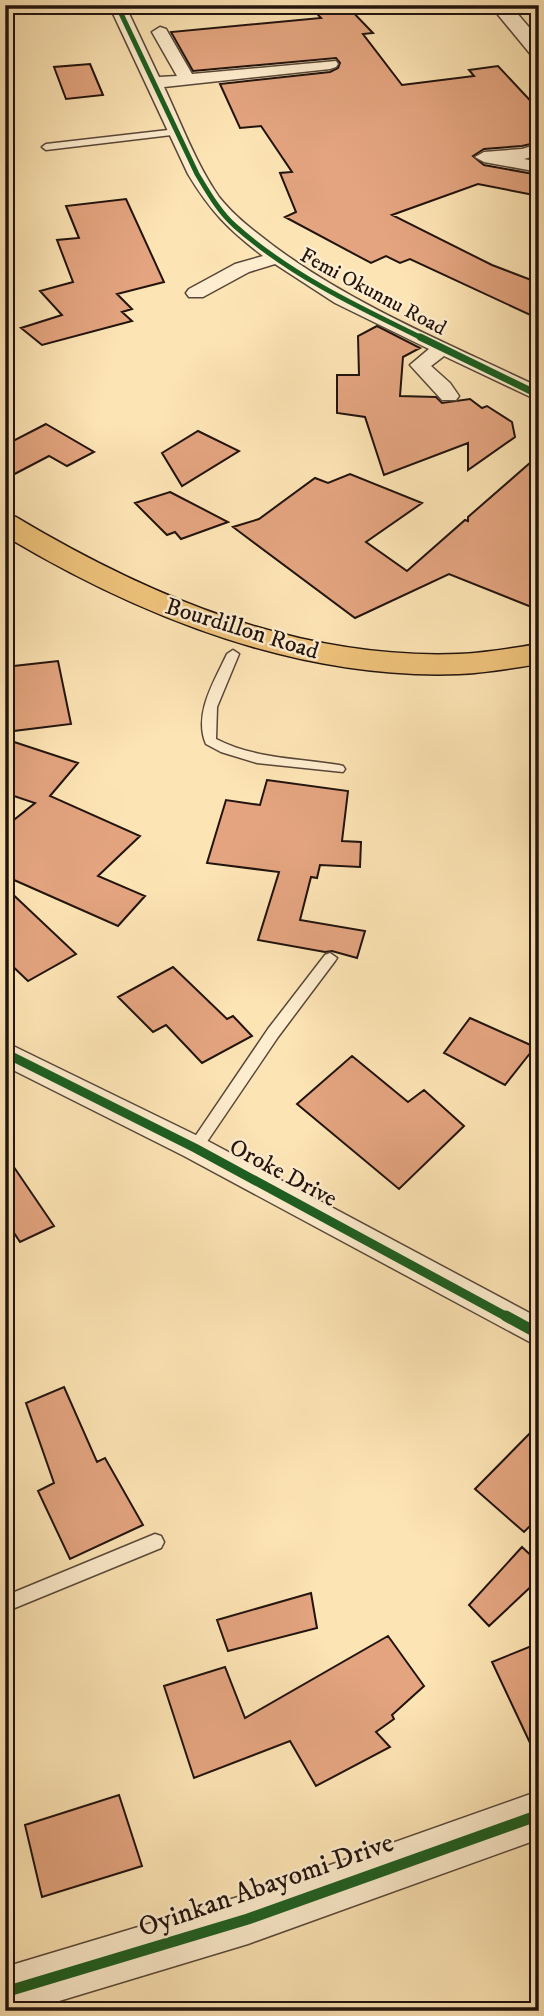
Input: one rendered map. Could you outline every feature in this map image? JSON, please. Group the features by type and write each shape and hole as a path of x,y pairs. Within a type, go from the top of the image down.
{"main road":[{"name":"Bourdillon Road","path":"5,523 111,582 156,603 225,629 294,649 368,661 431,664 479,662 539,654"},
{"name":"Bourdillon Road","path":"5,547 155,625 233,654 330,675 418,683 539,676"}],"street":[{"name":"Femi Okunnu Road","path":"117,5 212,199 234,225 275,258 342,299 539,395"},
{"path":"499,5 539,52"},
{"path":"160,32 187,79"},
{"path":"153,82 330,64"},
{"path":"539,149 484,157 539,167"},
{"path":"197,293 242,268 275,258"},
{"path":"443,348 420,365 421,370 445,387 449,396"},
{"name":"Oroke Drive","path":"5,1053 195,1147 539,1334"},
{"name":"Oyinkan Abayomi Drive","path":"5,1992 248,1919 539,1815"}],"lane":[{"path":"46,147 177,132"},
{"path":"233,654 209,707 207,727 210,741 231,754 252,759 339,769"},
{"path":"195,1147 330,958"},
{"path":"5,1604 155,1542"}],"building":[{"path":"309,5 346,5 373,33 363,34 402,85 474,76 469,70 498,66 539,110 539,142 484,149 473,156 484,165 539,175 539,196 478,184 392,215 492,265 539,283 539,319 410,259 400,263 386,256 371,263 285,217 296,212 280,173 292,172 261,126 240,128 220,84 330,72 338,68 340,63 336,58 193,71 171,32 321,18"},
{"path":"90,64 103,95 66,99 54,67"},
{"path":"126,199 164,282 117,294 132,309 122,312 132,321 42,345 21,328 62,315 40,291 73,282 57,240 79,238 66,206"},
{"path":"377,326 420,348 403,357 400,396 436,397 442,403 470,399 482,408 487,406 512,422 515,437 468,470 468,443 384,475 365,417 337,413 337,375 359,375 358,336"},
{"path":"46,424 94,452 67,466 49,456 5,479 5,445"},
{"path":"198,431 239,451 182,486 162,453"},
{"path":"539,455 539,610 449,574 355,618 233,527 259,519 315,478 328,483 350,474 422,503 366,542 407,571 465,520 468,521 468,517"},
{"path":"170,492 228,522 181,539 175,532 167,535 135,503"},
{"path":"58,661 71,724 5,732 5,667"},
{"path":"5,739 78,763 50,796 140,836 98,876 145,896 118,926 5,876 5,827 35,803 5,793"},
{"path":"267,780 348,791 342,841 361,842 360,867 320,865 317,878 311,877 300,920 365,931 357,958 332,951 258,940 279,872 207,863 226,800 260,805"},
{"path":"5,887 76,954 28,981 5,959"},
{"path":"173,967 227,1019 233,1016 252,1036 202,1063 166,1025 153,1032 118,997"},
{"path":"470,1018 535,1047 505,1085 444,1053"},
{"path":"352,1056 408,1102 424,1090 464,1126 399,1189 297,1104"},
{"path":"5,1154 54,1226 20,1242 5,1219"},
{"path":"64,1387 97,1462 105,1458 143,1525 70,1559 38,1491 54,1483 26,1403"},
{"path":"539,1424 539,1517 524,1532 475,1489"},
{"path":"522,1547 539,1563 539,1579 489,1626 469,1605"},
{"path":"311,1593 317,1628 228,1651 217,1620"},
{"path":"388,1636 424,1686 392,1715 394,1719 376,1732 390,1747 316,1786 290,1741 194,1778 164,1686 225,1667 245,1718"},
{"path":"539,1643 539,1762 492,1662"},
{"path":"119,1795 142,1866 42,1897 25,1825"}],"cycle path":[{"path":"117,5 197,174 212,199 234,225 301,275 342,299 539,395"},
{"path":"5,1053 195,1148 539,1334"},
{"path":"5,1992 248,1919 539,1815"}]}
